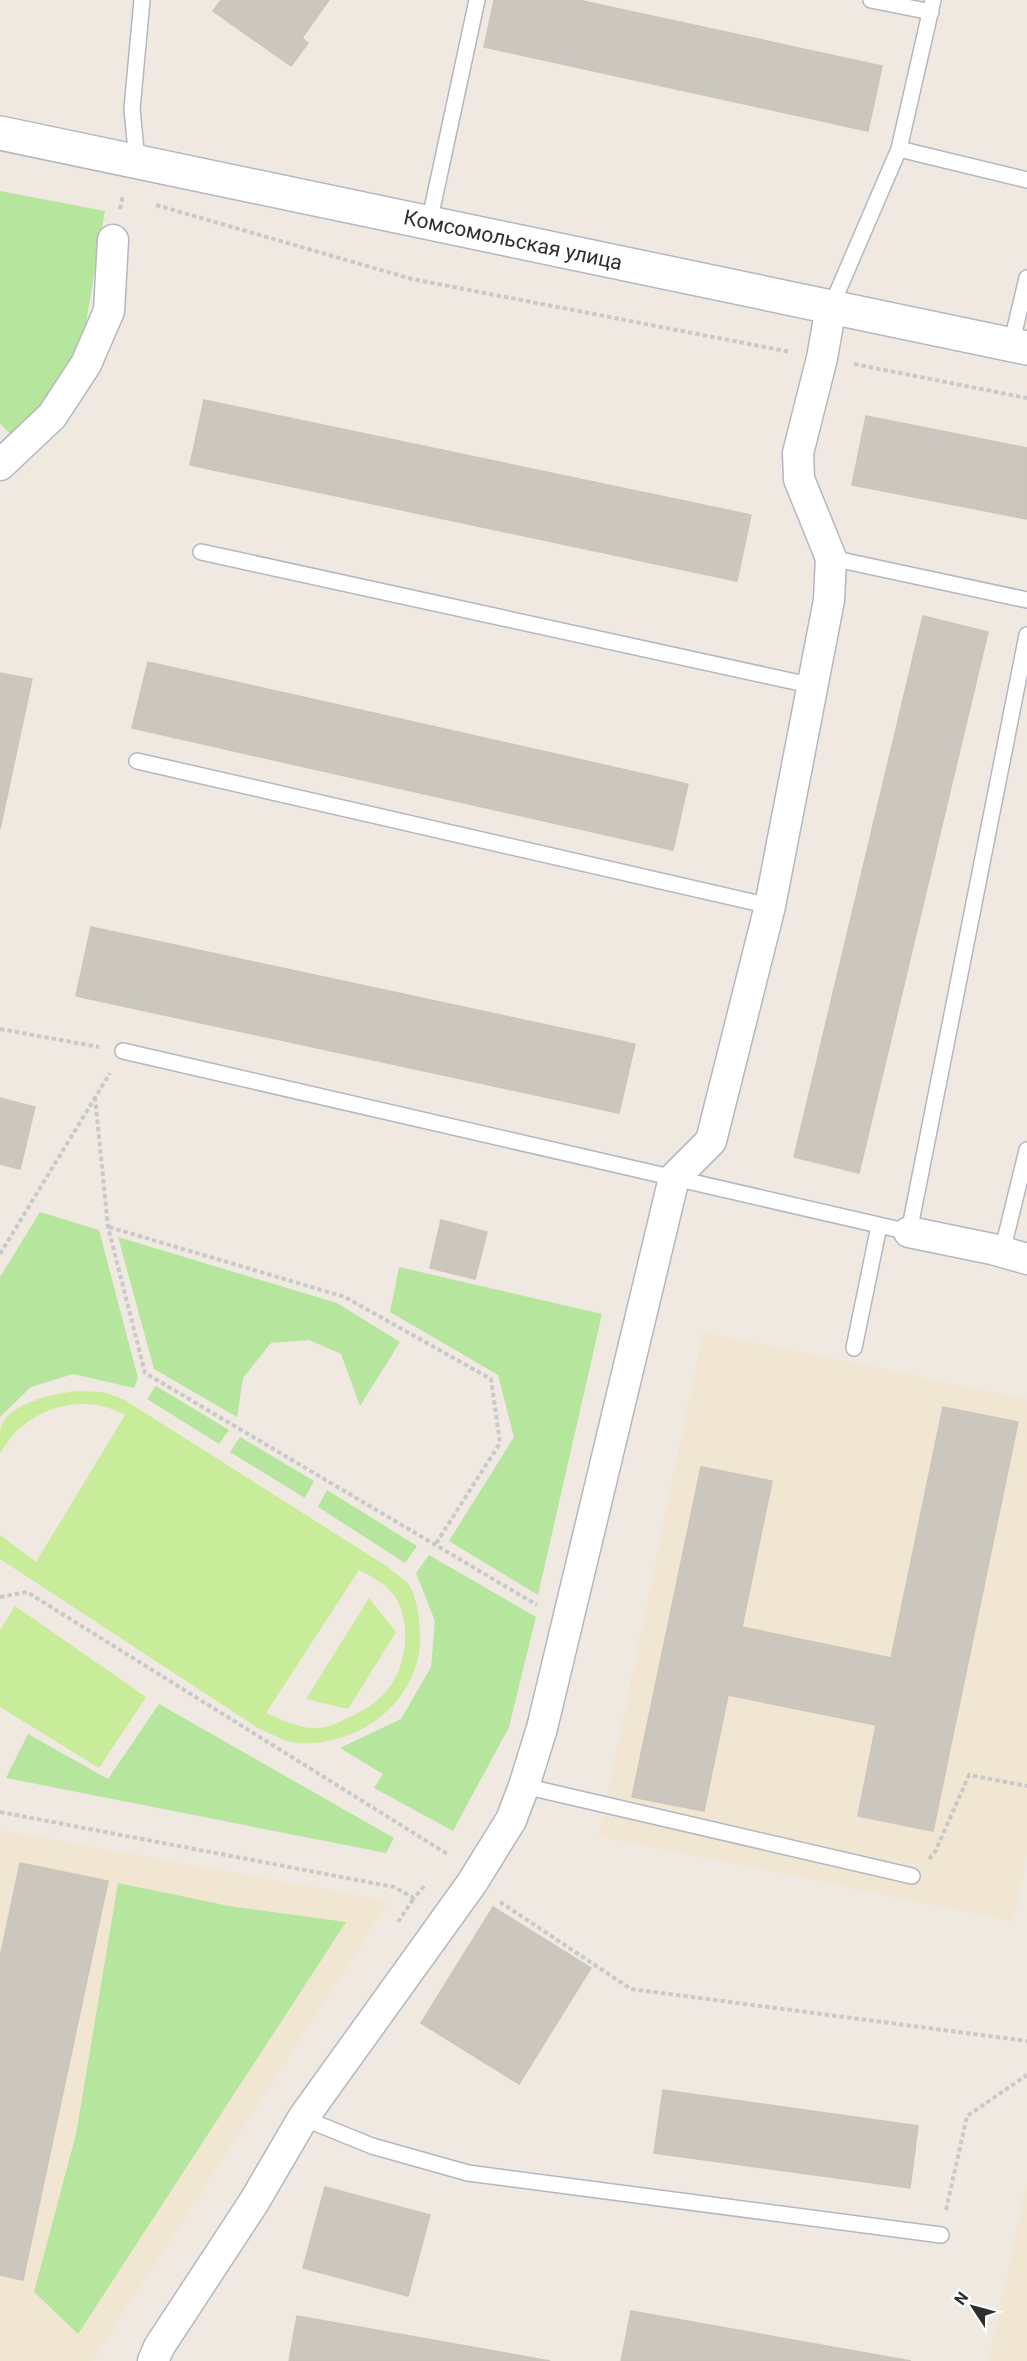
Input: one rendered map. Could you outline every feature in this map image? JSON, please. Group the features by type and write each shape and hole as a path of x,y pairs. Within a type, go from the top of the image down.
{"street":[{"name":"Комсомольская улица","path":"0,132 1019,346"},
{"path":"0,465 52,416 86,363 109,311 113,240"},
{"path":"153,2361 159,2347 254,2202 303,2118 471,1883 511,1820 524,1786 542,1728 675,1178 711,1141 770,906 829,600 831,558 799,479 798,453 822,358 831,307"},
{"path":"909,1232 1015,1256"}],"lane":[{"path":"137,161 132,109 142,0"},
{"path":"429,223 477,0"},
{"path":"831,307 899,149 932,6 871,0"},
{"path":"899,149 1027,180"},
{"path":"1019,346 1027,278"},
{"path":"201,552 814,686"},
{"path":"831,558 1027,600"},
{"path":"123,1051 909,1232 1027,635"},
{"path":"136,761 770,906"},
{"path":"1015,1256 1027,1150"},
{"path":"854,1348 879,1226"},
{"path":"524,1786 912,1876"},
{"path":"303,2118 372,2146 468,2173 941,2235"}],"path":[{"path":"115,193 123,195"},
{"path":"146,202 412,279 1027,398"},
{"path":"0,1029 123,1051 0,1254"},
{"path":"95,1097 108,1227 145,1373 538,1605"},
{"path":"108,1227 345,1297 491,1379 500,1443 435,1545"},
{"path":"0,1597 27,1592 451,1856 444,1864"},
{"path":"912,1876 935,1852 969,1775 1027,1786"},
{"path":"0,1812 394,1887 414,1898 429,1881"},
{"path":"471,1883 632,1989 1027,2042"},
{"path":"941,2235 967,2116 1027,2075"}],"shaded area":[{"path":"703,1332 1027,1399 1027,1855 1013,1921 599,1836"},
{"path":"0,1830 389,1901 92,2361 0,2361"},
{"path":"1027,2183 1027,2361 988,2361"}],"green space":[{"path":"0,191 105,211 84,334 44,407 12,436 0,423"},
{"path":"40,1212 99,1230 138,1378 134,1388 73,1374 31,1387 0,1417 0,1277"},
{"path":"118,1237 337,1303 400,1342 360,1406 341,1354 309,1340 271,1343 243,1378 237,1417 154,1369"},
{"path":"399,1267 602,1314 538,1595 449,1541 514,1437 498,1375 390,1312"},
{"path":"156,1386 229,1430 219,1444 147,1399"},
{"path":"68,1392 103,1392 123,1399 388,1567 407,1583 417,1607 420,1647 414,1671 403,1692 388,1710 369,1725 347,1736 323,1742 297,1743 283,1739 258,1728 0,1559 0,1535 36,1562 125,1415 90,1404 72,1404 55,1408 23,1425 10,1438 0,1454 0,1430 11,1413 33,1401","holes":["359,1570 388,1589 400,1607 405,1629 404,1653 391,1685 378,1700 366,1708 326,1727 298,1726 266,1713"]},
{"path":"240,1437 314,1481 305,1498 230,1452"},
{"path":"327,1490 417,1546 405,1563 318,1507"},
{"path":"429,1555 536,1617 509,1727 453,1831 374,1788 383,1774 340,1748 401,1719 431,1667 435,1621 416,1573"},
{"path":"369,1598 396,1632 348,1709 306,1699"},
{"path":"15,1606 146,1697 99,1768 0,1707 0,1630"},
{"path":"159,1704 394,1838 386,1853 6,1778 28,1734 108,1779"},
{"path":"118,1883 229,1906 346,1922 78,2334 34,2292 76,2134"}],"building":[{"path":"221,0 329,0 302,38 308,43 291,66 213,11"},
{"path":"494,0 578,0 882,66 868,131 484,47"},
{"path":"204,400 751,515 737,581 190,465"},
{"path":"866,416 1027,448 1027,519 852,485"},
{"path":"923,616 988,632 859,1173 794,1157"},
{"path":"148,662 688,784 673,850 132,728"},
{"path":"0,673 32,679 0,829"},
{"path":"91,927 635,1044 619,1113 76,996"},
{"path":"0,1098 35,1107 20,1169 0,1164"},
{"path":"441,1220 487,1232 475,1279 430,1268"},
{"path":"943,1407 1018,1422 933,1831 858,1816 876,1725 728,1695 704,1811 632,1797 701,1467 772,1481 742,1627 891,1658"},
{"path":"20,1863 108,1881 23,2280 0,2275 0,1958"},
{"path":"493,1907 591,1968 519,2084 421,2023"},
{"path":"663,2090 918,2126 910,2188 654,2153"},
{"path":"325,2187 430,2215 408,2296 303,2268"},
{"path":"631,2311 911,2361 621,2361"},
{"path":"297,2316 550,2361 289,2361"}]}
